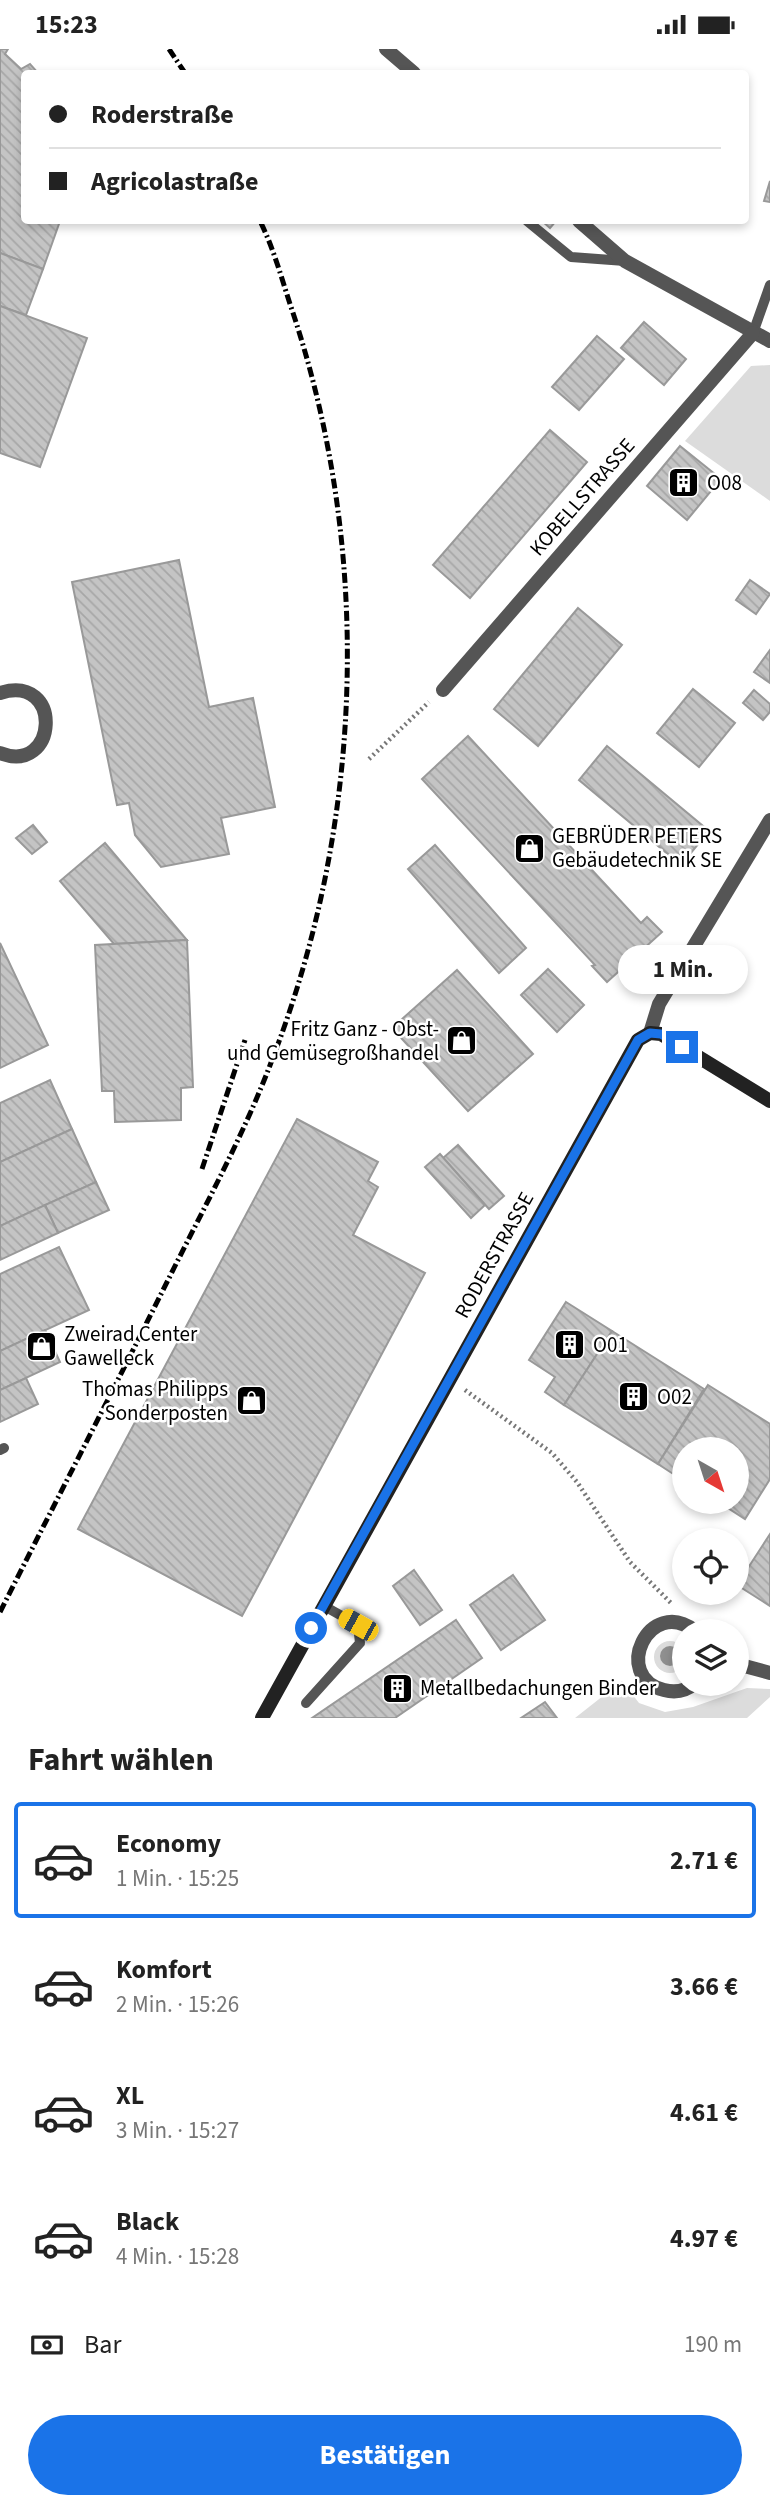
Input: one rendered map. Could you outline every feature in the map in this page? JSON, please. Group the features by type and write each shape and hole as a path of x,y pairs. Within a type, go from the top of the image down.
{"street":[{"path":"386,49 410,70"},
{"path":"582,224 625,261 770,341"},
{"name":"KOBELLSTRASSE","path":"443,690 753,333"},
{"path":"0,692 10,689 31,694 44,709 47,730 36,748 17,756 0,753"},
{"name":"RODERSTRASSE","path":"262,1718 638,1040 650,1033 659,1004 770,820"},
{"path":"650,1033 661,1034 770,1101"},
{"path":"672,1626 660,1625 650,1630 638,1650 641,1672 656,1688 672,1690"},
{"path":"749,1667 770,1673"}],"lane":[{"path":"531,224 572,257 625,261"},
{"path":"753,333 770,285"},
{"path":"306,1703 360,1643 358,1625 324,1606"}],"path":[{"path":"369,759 443,690"},
{"path":"449,1380 552,1453 577,1482 630,1562 684,1619"}],"shaded area":[{"path":"770,365 770,501 685,441 751,366"},
{"path":"670,1641 670,1673 658,1669 654,1657 658,1645"},
{"path":"622,1681 639,1703 665,1712 693,1707 724,1696 749,1696 749,1688 770,1689 770,1697 747,1718 575,1718"}],"building":[{"path":"0,49 8,49 5,54 21,69 30,64 35,70 21,70 21,224 59,224 43,269 0,253"},
{"path":"770,181 770,202 764,201"},
{"path":"0,253 43,269 26,315 0,306"},
{"path":"0,306 87,338 40,467 0,453"},
{"path":"644,322 686,359 664,385 621,348"},
{"path":"597,336 624,359 579,410 552,387"},
{"path":"550,430 587,462 470,598 433,565"},
{"name":"O08","path":"680,446 721,479 687,520 647,486"},
{"path":"179,560 209,707 253,698 275,807 221,818 229,854 161,867 135,835 129,803 117,805 72,582"},
{"path":"750,580 770,594 756,614 736,600"},
{"path":"578,608 622,645 538,746 494,709"},
{"path":"770,650 770,683 754,672"},
{"path":"693,689 735,723 699,767 657,733"},
{"path":"754,690 770,704 770,712 763,720 743,703"},
{"name":"GEBRÜDER PETERS Gebäudetechnik SE","path":"468,736 641,923 647,917 662,932 607,982 592,966 595,965 422,779"},
{"path":"607,746 709,831 681,865 579,780"},
{"path":"33,825 47,842 32,854 16,838"},
{"path":"105,843 187,940 114,944 60,881"},
{"path":"435,845 526,948 499,973 408,869"},
{"path":"187,940 193,1087 181,1088 181,1120 115,1122 114,1091 102,1091 95,945"},
{"path":"0,943 48,1045 0,1068"},
{"path":"548,969 584,1005 557,1032 521,995"},
{"name":"Fritz Ganz - Obst- und Gemüsegroßhandel","path":"457,970 533,1054 468,1111 392,1028"},
{"path":"50,1080 72,1129 0,1162 0,1103"},
{"name":"Thomas Philipps Sonderposten","path":"297,1119 378,1162 368,1181 378,1187 353,1235 425,1273 242,1616 78,1529"},
{"path":"72,1129 96,1182 0,1226 0,1162"},
{"path":"458,1145 504,1196 489,1209 443,1158"},
{"path":"440,1154 485,1205 471,1218 425,1167"},
{"path":"96,1182 109,1210 58,1233 45,1205"},
{"path":"45,1205 58,1233 0,1260 0,1226"},
{"path":"59,1247 89,1310 0,1351 0,1274"},
{"name":"O01","path":"566,1302 612,1331 564,1405 545,1392 555,1377 529,1360"},
{"path":"45,1330 60,1362 0,1390 0,1351"},
{"name":"O02","path":"612,1331 704,1389 675,1437 672,1437 658,1464 564,1405"},
{"path":"26,1378 38,1404 0,1422 0,1390"},
{"path":"708,1385 770,1424 770,1479 749,1513 749,1437 675,1437"},
{"path":"672,1442 672,1473 658,1464"},
{"path":"770,1534 770,1606 749,1593 749,1566"},
{"path":"414,1570 442,1610 420,1625 393,1586"},
{"path":"513,1575 545,1620 501,1650 470,1605"},
{"name":"Metallbedachungen Binder","path":"456,1620 482,1658 395,1718 312,1718"},
{"path":"545,1702 557,1718 521,1718"}],"railway":[{"path":"169,49 183,70"},
{"path":"0,1612 250,1113 272,1060 303,969 326,875 340,780 347,684 345,587 335,491 317,397 280,272 261,224"},
{"path":"202,1169 245,1040"}],"place":[{"name":"O08","path":"684,483"},
{"name":"GEBRÜDER PETERS Gebäudetechnik SE","path":"529,848"},
{"name":"Fritz Ganz - Obst- und Gemüsegroßhandel","path":"462,1041"},
{"name":"O01","path":"570,1345"},
{"name":"Zweirad Center Gawelleck","path":"41,1346"},
{"name":"O02","path":"634,1397"},
{"name":"Thomas Philipps Sonderposten","path":"251,1401"},
{"name":"Metallbedachungen Binder","path":"397,1688"}],"route":[{"path":"311,1628 638,1040 650,1033 661,1034 682,1047"}]}
